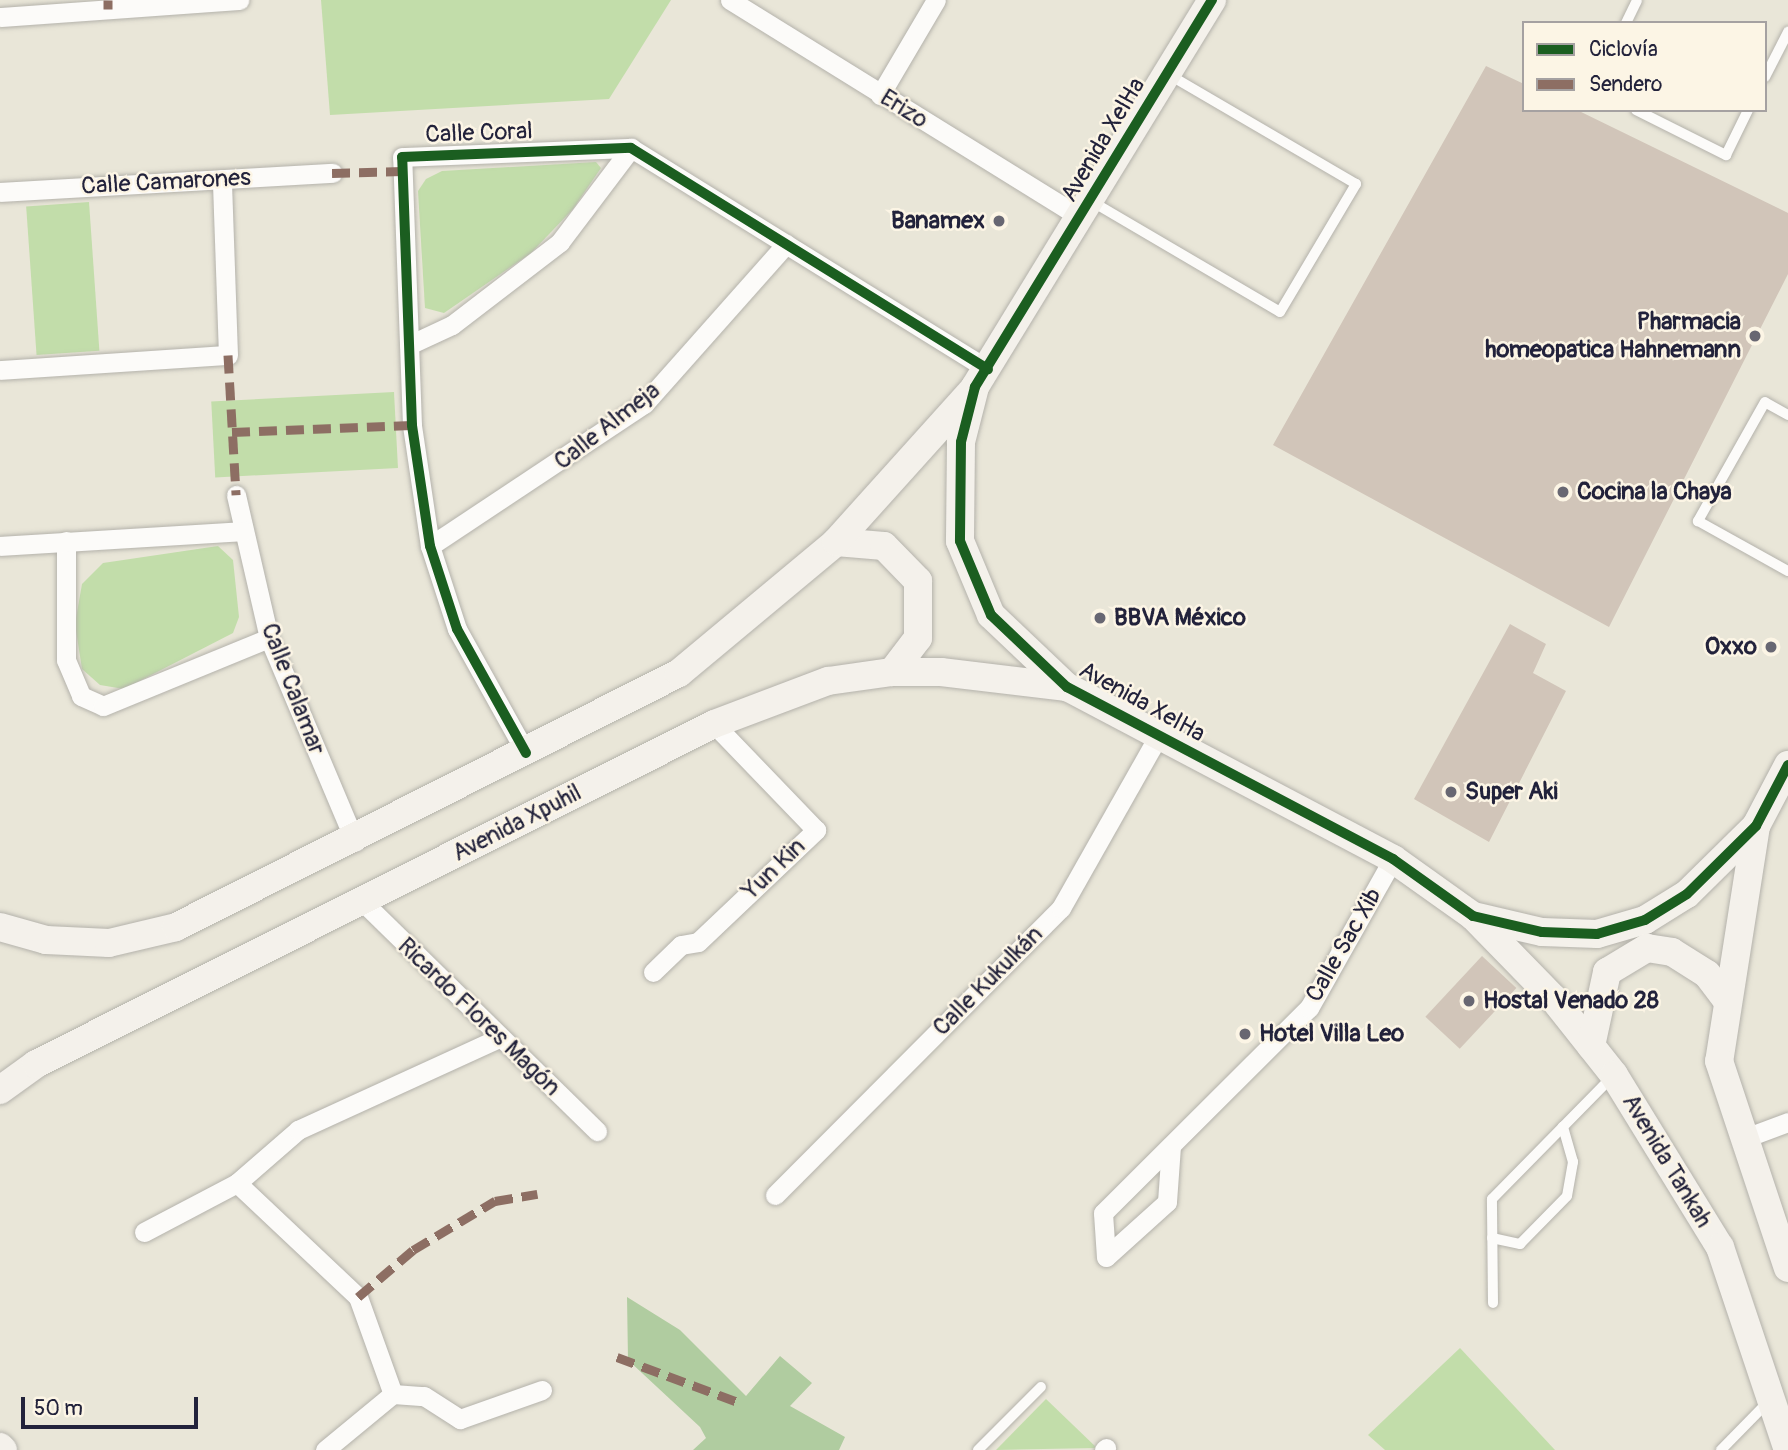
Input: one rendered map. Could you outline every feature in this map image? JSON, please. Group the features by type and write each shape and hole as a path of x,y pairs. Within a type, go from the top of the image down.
{"street":[{"path":"0,17 239,0"},
{"name":"Erizo","path":"730,0 880,94 1086,210"},
{"path":"880,94 936,0"},
{"name":"Avenida XelHa","path":"1212,0 981,378 961,442 957,494 967,568 991,615 1067,687 1393,859 1473,916 1542,932 1583,934 1645,920 1687,894 1756,826 1788,765"},
{"path":"0,927 46,940 109,943 163,930 355,842 679,673 836,542 981,378 786,244 631,148 560,242 452,325 409,345"},
{"name":"Calle Coral","path":"526,753 457,629 430,547 418,482 409,345 402,157 631,148"},
{"name":"Calle Camarones","path":"0,192 332,173"},
{"path":"0,370 228,355 222,179"},
{"name":"Calle Almeja","path":"430,547 644,404 786,244"},
{"name":"Calle Calamar","path":"236,495 269,638 355,842"},
{"path":"0,546 244,531"},
{"path":"66,541 66,660 82,696 103,706 269,638"},
{"path":"836,542 884,547 918,581 918,638 892,673"},
{"name":"Avenida Xpuhil","path":"0,1090 36,1064 713,724 828,681 892,673 941,672 1067,687"},
{"name":"Yun Kin","path":"653,972 681,945 698,942 816,830 713,724"},
{"name":"Calle Kukulkán","path":"775,1195 1061,908 1159,736"},
{"path":"1756,826 1719,1061 1788,1268"},
{"name":"Calle Sac Xib","path":"1171,1146 1167,1202 1105,1257 1103,1213 1308,1008 1393,859"},
{"name":"Ricardo Flores Magón","path":"362,901 497,1039 597,1131"},
{"name":"Avenida Tankah","path":"1473,916 1614,1075 1720,1247 1788,1450"},
{"path":"1591,1046 1606,972 1647,948 1671,952 1707,974 1727,1001"},
{"path":"144,1232 237,1183 298,1130 497,1039"},
{"path":"1745,1138 1788,1122"},
{"path":"237,1183 358,1297 393,1394"},
{"path":"325,1450 393,1394 424,1396 460,1419 542,1390"}],"lane":[{"path":"1627,21 1637,0"},
{"path":"1767,73 1788,33"},
{"path":"1086,210 1280,312 1356,184 1168,73"},
{"path":"1640,112 1726,155 1747,112"},
{"path":"1788,415 1765,402 1698,521 1788,571"},
{"path":"1493,1303 1492,1199 1614,1075"},
{"path":"1492,1238 1520,1244 1567,1196 1573,1162 1563,1126"},
{"path":"978,1450 1041,1387"},
{"path":"1721,1450 1771,1399"}],"green space":[{"path":"321,0 671,0 609,99 330,115"},
{"path":"596,162 601,168 573,209 531,253 444,313 425,308 418,191 426,179 442,171"},
{"path":"89,202 99,351 37,355 26,206"},
{"path":"394,392 398,468 215,477 211,402"},
{"path":"218,546 233,560 239,617 233,633 124,689 100,685 82,669 75,624 82,584 103,563"},
{"path":"627,1297 680,1330 746,1396 780,1356 812,1383 790,1406 845,1437 839,1450 693,1450 706,1438 700,1427 628,1360"},
{"path":"1460,1348 1555,1450 1385,1450 1368,1435"},
{"path":"1046,1399 1097,1448 996,1450"}],"building":[{"path":"1486,66 1522,83 1522,112 1581,112 1788,213 1788,274 1609,627 1273,445"},
{"path":"1510,624 1546,644 1533,673 1566,691 1489,842 1414,799"},
{"name":"Hostal Venado 28","path":"1482,956 1516,988 1460,1049 1425,1017"}],"marked path":[{"path":"108,0 108,9"},
{"path":"332,173 403,171"},
{"path":"228,355 236,495"},
{"path":"232,432 412,425"},
{"path":"358,1297 413,1250 495,1201 537,1194"},
{"path":"617,1357 738,1402"}],"cycle path":[{"path":"1212,0 975,387 961,442 960,541 991,615 1067,687 1393,859 1473,916 1542,932 1597,934 1645,920 1687,894 1756,826 1788,765"},
{"path":"526,753 457,629 430,546 412,425 402,157 631,148 988,369"}],"place":[{"name":"Banamex","path":"999,221"},
{"name":"Pharmacia homeopatica Hahnemann","path":"1755,336"},
{"name":"Cocina la Chaya","path":"1563,492"},
{"name":"BBVA México","path":"1100,618"},
{"name":"Oxxo","path":"1771,647"},
{"name":"Super Aki","path":"1451,792"},
{"name":"Hostal Venado 28","path":"1469,1001"},
{"name":"Hotel Villa Leo","path":"1245,1034"}]}
